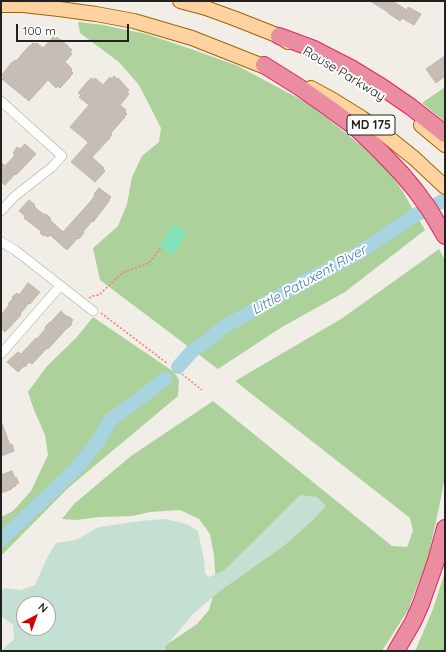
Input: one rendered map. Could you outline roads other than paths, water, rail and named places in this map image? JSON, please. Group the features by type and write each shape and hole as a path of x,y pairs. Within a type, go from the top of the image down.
{"highway":[{"path":"279,36 314,49 351,68 405,103 445,134"},
{"path":"264,66 299,87 356,128 401,173 429,209 443,231"},
{"path":"396,651 413,622 421,604 436,561 445,528"}],"main road":[{"name":"Rouse Parkway","path":"180,1 236,18 279,36 348,74 378,93 407,113 445,145"},
{"path":"1,6 23,5 60,9 134,21 192,38 264,66"},
{"name":"MD 175","path":"264,66 298,81 362,118 409,154 441,183"}],"street":[{"path":"1,101 62,156 52,167 15,196 1,211"},
{"path":"1,242 15,250 93,311"},
{"path":"1,354 60,286"}],"waterway":[{"name":"Little Patuxent River","path":"178,367 194,349 206,342 222,328 357,254 412,217 445,200"},
{"name":"Little Patuxent River","path":"1,540 75,470 97,443 111,419 165,379"}]}
